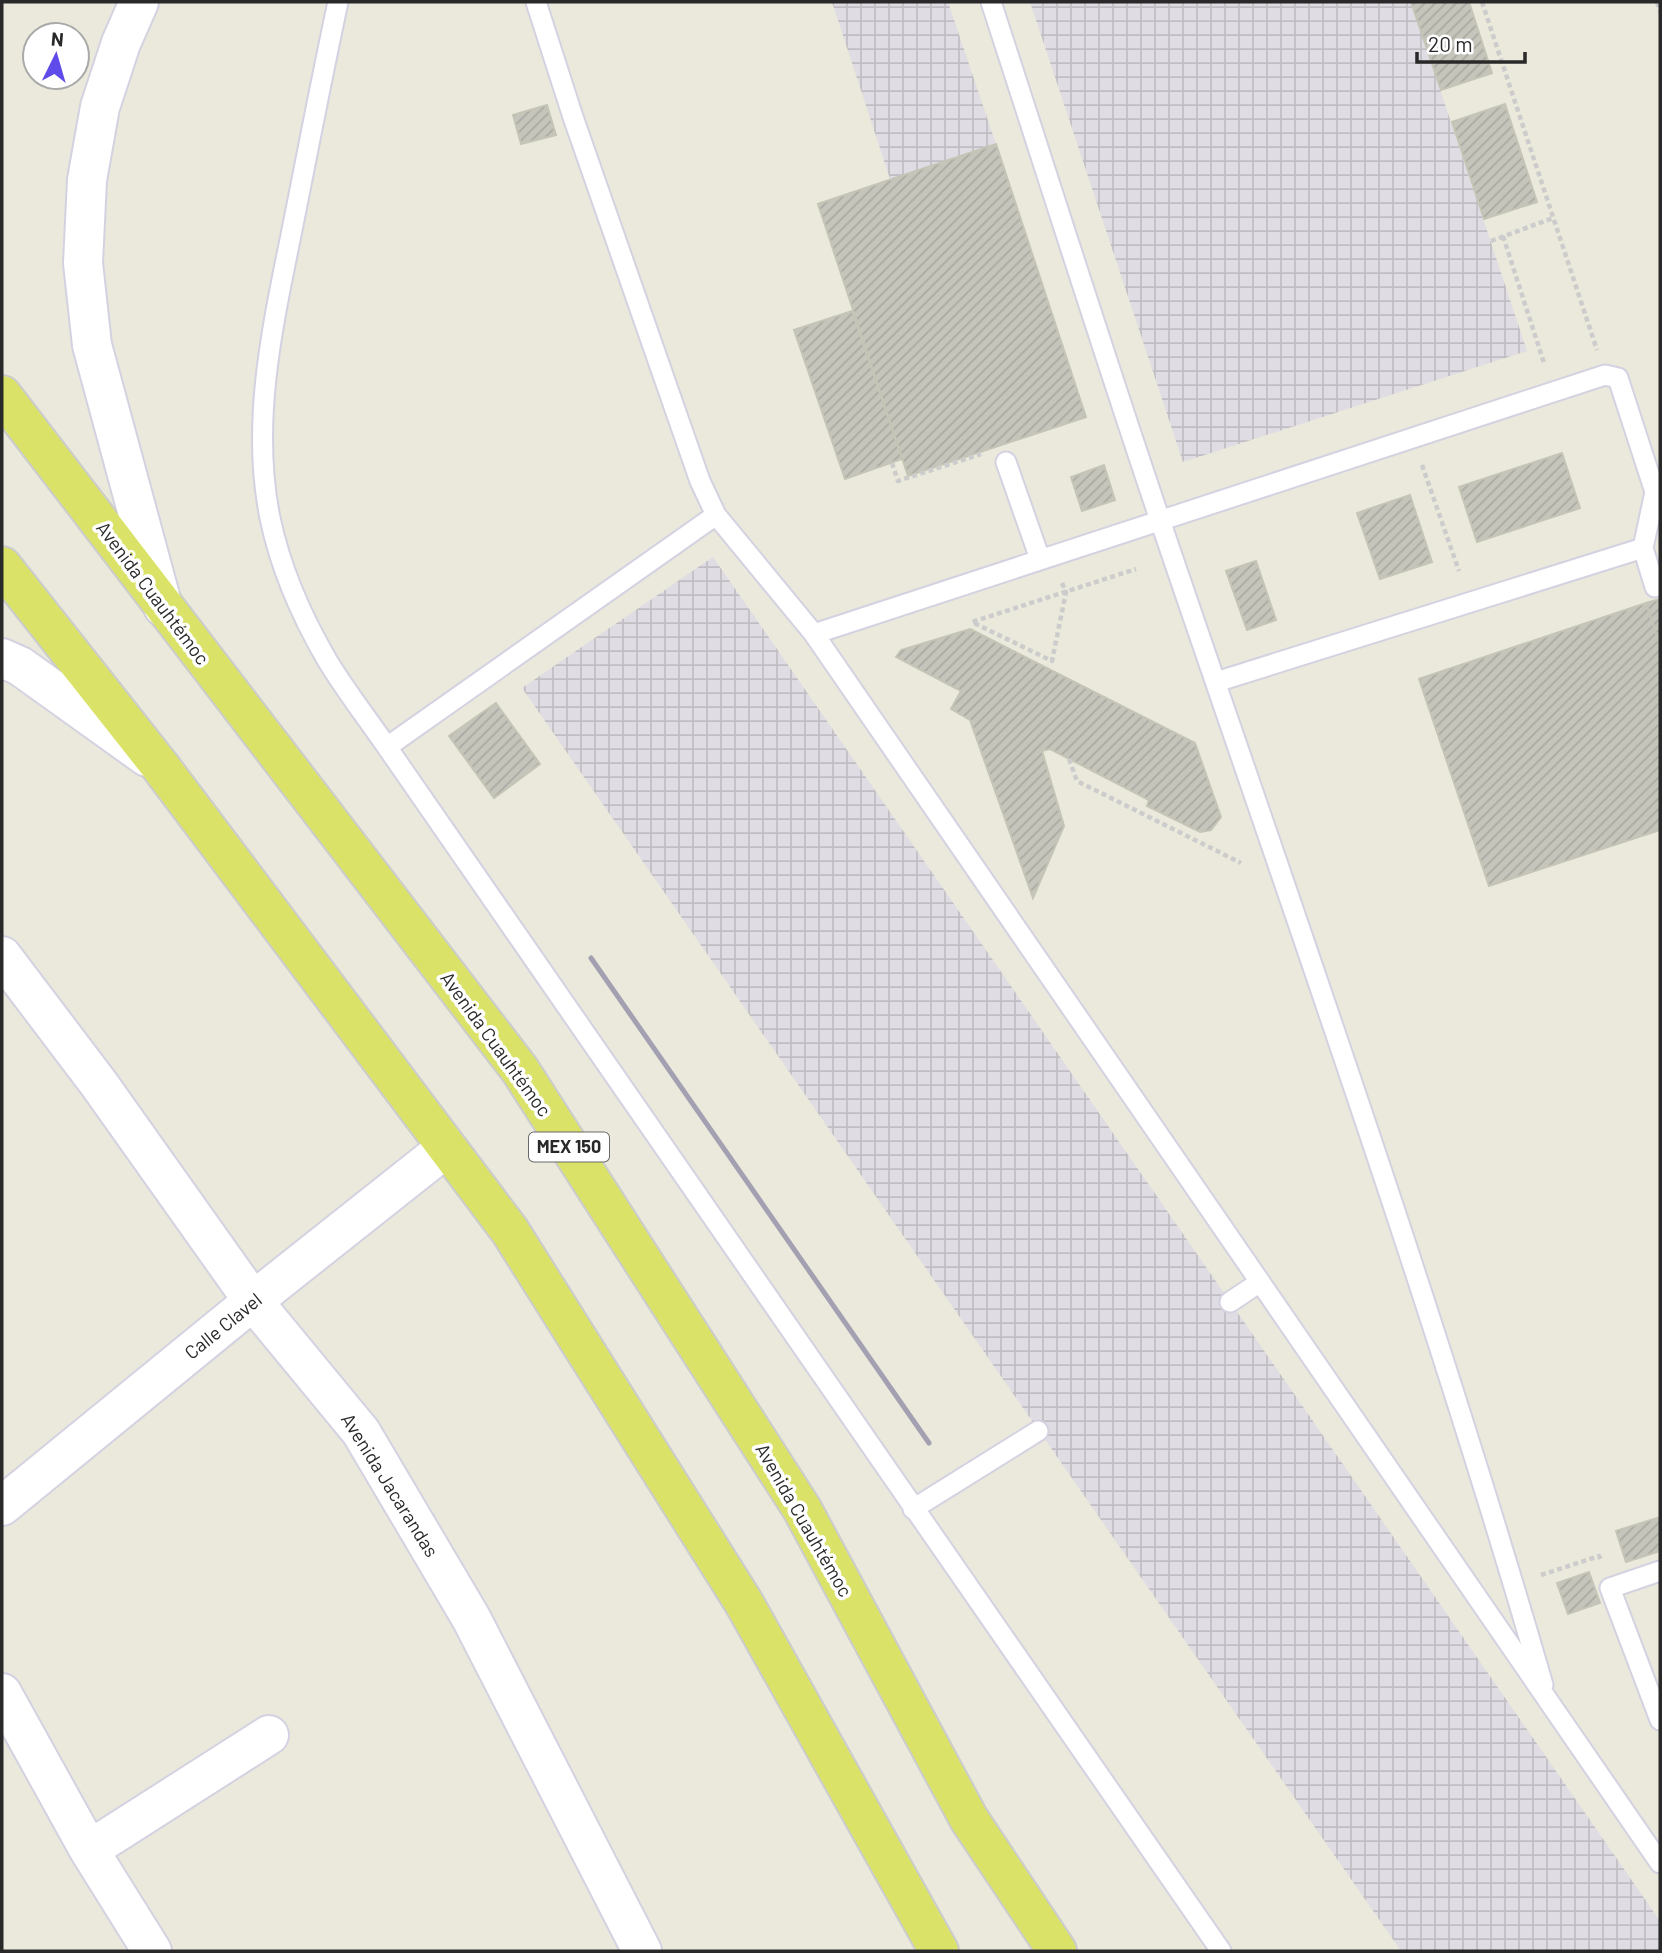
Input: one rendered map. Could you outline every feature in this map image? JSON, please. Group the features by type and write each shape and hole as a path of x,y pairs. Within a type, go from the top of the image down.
{"main road":[{"name":"Avenida Cuauhtémoc","path":"2,395 520,1070 802,1509 969,1819 1057,1951"},
{"path":"2,566 160,766 510,1231 744,1603 939,1951"}],"street":[{"path":"139,2 121,43 100,107 88,180 83,263 92,345 164,609"},
{"path":"2,658 20,666 160,766"},
{"name":"Avenida Jacarandas","path":"2,956 99,1084 253,1301 361,1432 471,1618 642,1951"},
{"name":"Calle Clavel","path":"2,1506 446,1148"},
{"path":"2,1693 89,1850 152,1951"},
{"path":"89,1850 269,1735"}],"lane":[{"path":"338,2 275,316 263,423 264,473 270,518 286,572 305,617 327,660 1221,1951"},
{"path":"536,2 673,410 716,515 814,634 1660,1863"},
{"path":"991,2 1160,520 1399,1224 1509,1567 1548,1703"},
{"path":"814,634 1605,375 1618,378 1655,492 1643,548 1655,587"},
{"path":"1006,462 1040,559"},
{"path":"387,747 716,515"},
{"path":"1216,682 1643,548"},
{"path":"1230,1302 1261,1282"},
{"path":"913,1509 1038,1431"},
{"path":"1659,1715 1610,1588 1660,1571"}],"path":[{"path":"1482,2 1605,375"},
{"path":"1657,2 1660,12"},
{"path":"1491,241 1553,218"},
{"path":"1503,236 1544,363"},
{"path":"892,463 898,481 983,454"},
{"path":"1419,458 1459,570"},
{"path":"1062,583 1066,592 1052,661 972,622 1066,592 1136,569"},
{"path":"1069,759 1077,781 1241,863"},
{"path":"1541,1575 1599,1556 1610,1588"}],"shaded area":[{"path":"832,2 948,2 996,144 890,179"},
{"path":"1030,2 1411,2 1527,351 1183,462"},
{"path":"713,557 1660,1921 1660,1951 1401,1951 522,688"}],"building":[{"path":"1411,2 1469,2 1492,73 1441,90"},
{"path":"1505,104 1537,202 1484,219 1452,122"},
{"path":"547,105 556,135 521,144 513,115"},
{"path":"996,144 1086,417 908,476 818,204"},
{"path":"852,311 902,459 845,479 794,330"},
{"path":"1562,453 1580,508 1477,542 1459,487"},
{"path":"1104,465 1115,500 1082,511 1071,477"},
{"path":"1410,495 1432,562 1380,579 1357,513"},
{"path":"1256,561 1276,620 1247,630 1226,571"},
{"path":"1660,599 1660,645 1646,603"},
{"path":"1646,603 1660,645 1660,830 1489,886 1419,679"},
{"path":"970,629 1195,743 1221,817 1211,830 1200,832 1147,806 1149,800 1050,749 1042,751 1064,826 1033,898 970,720 951,709 961,691 896,657 901,650"},
{"path":"496,703 540,764 494,798 449,736"},
{"path":"1660,1517 1660,1551 1626,1562 1616,1531"},
{"path":"1589,1572 1600,1603 1568,1614 1557,1583"}],"railway":[{"path":"591,958 929,1443"}]}
